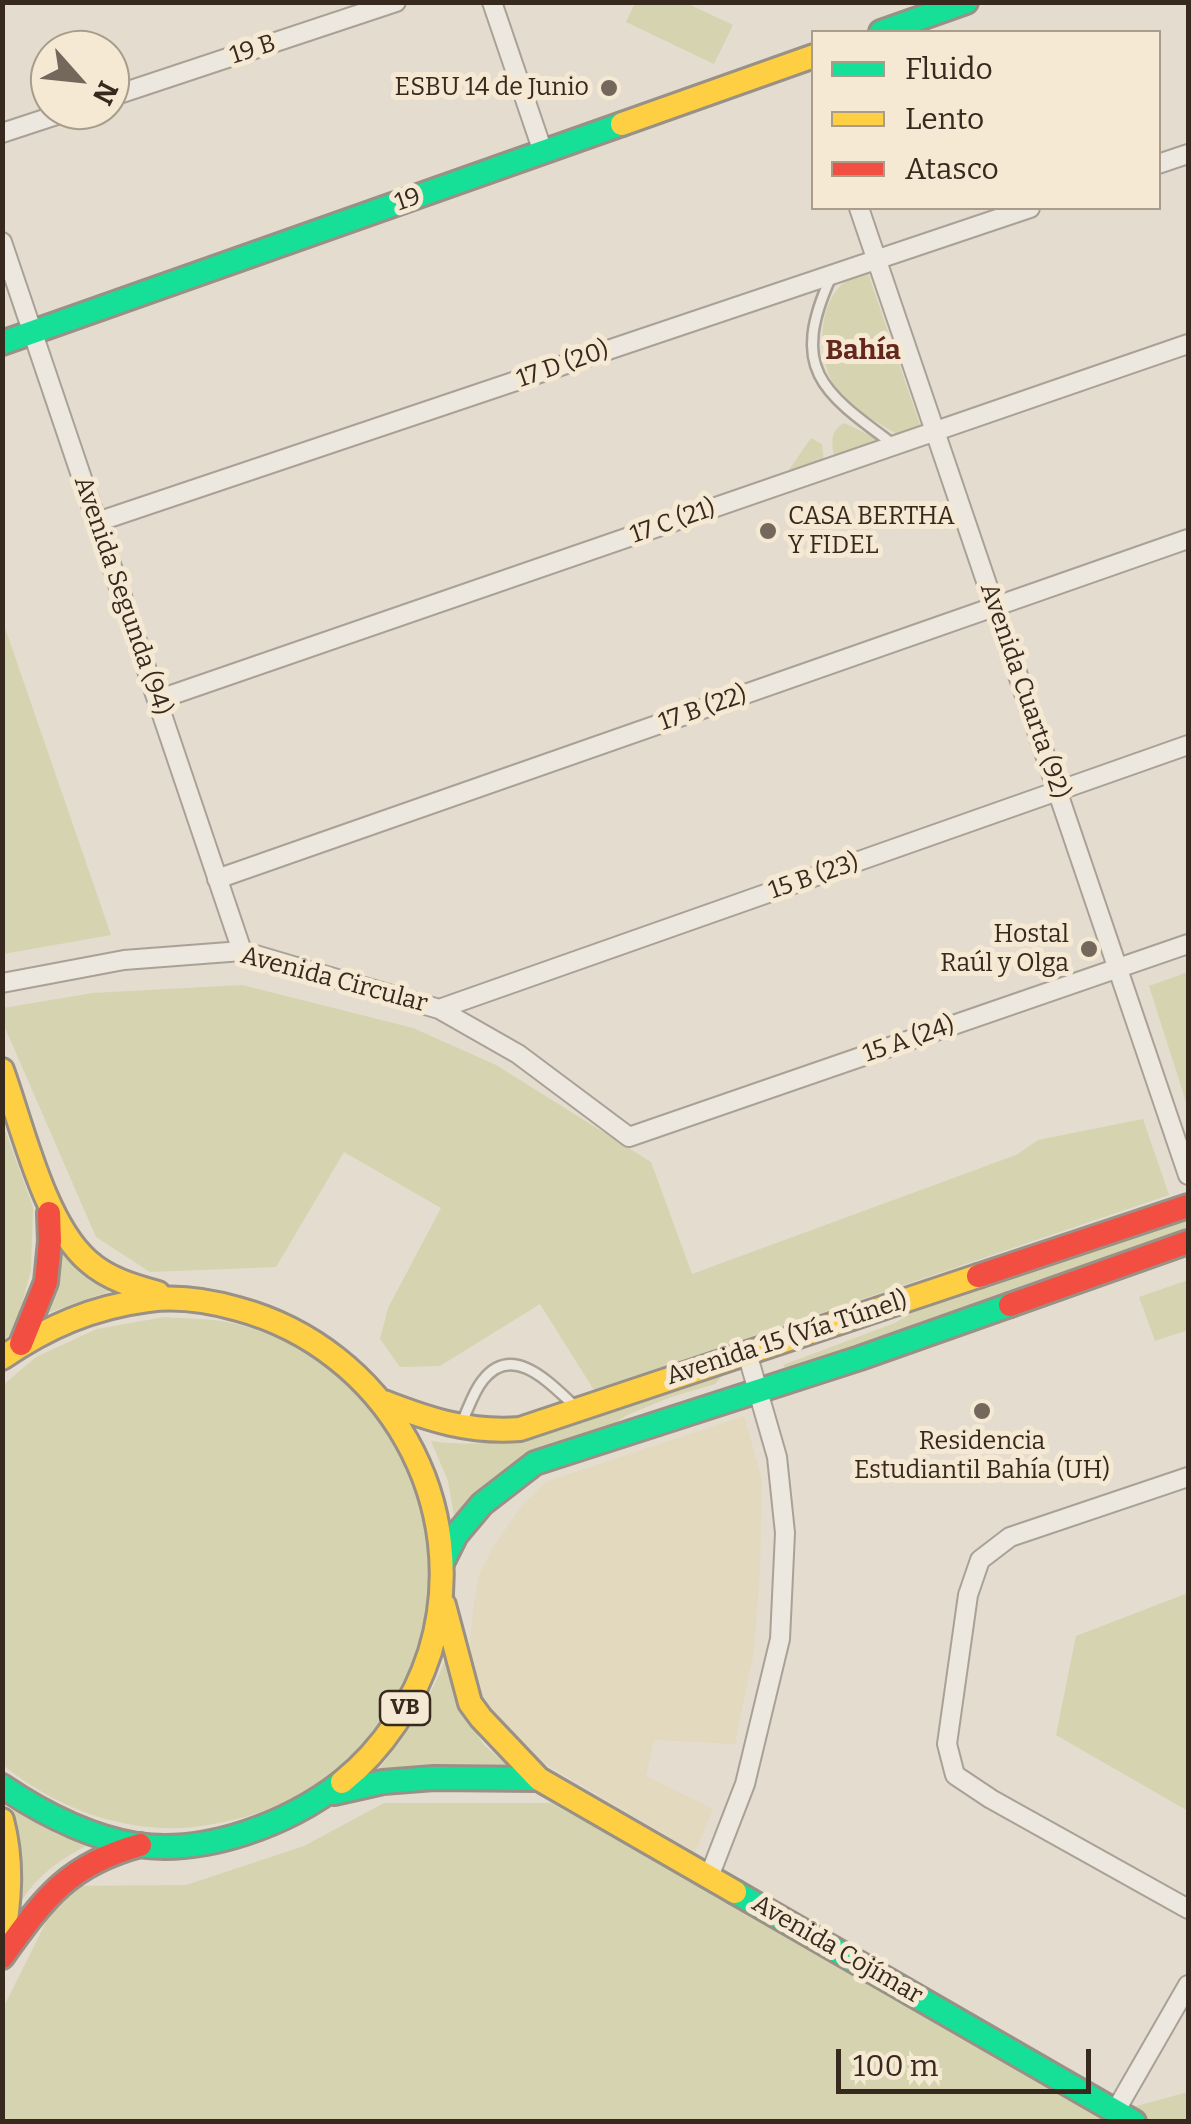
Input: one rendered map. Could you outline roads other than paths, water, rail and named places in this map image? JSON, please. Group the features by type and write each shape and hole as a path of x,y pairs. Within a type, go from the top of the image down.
{"main road":[{"path":"887,30 966,2"},
{"name":"19","path":"2,343 543,152 811,62"},
{"name":"VB","path":"2,1070 49,1208 71,1245 89,1263 129,1286 240,1308 291,1326 336,1354 384,1402 406,1434 427,1480 443,1561 435,1635 422,1673 382,1742 356,1770 325,1796 263,1827 196,1843 140,1845 112,1851 58,1885 2,1957"},
{"name":"Avenida 15 (Vía Túnel)","path":"384,1402 437,1424 492,1433 520,1429 1188,1206"},
{"name":"VB","path":"12,1351 46,1282 49,1208"},
{"name":"Avenida 15 (Vía Túnel)","path":"443,1561 456,1534 482,1504 536,1464 758,1392 1188,1242"},
{"name":"VB","path":"12,1351 43,1331 89,1312 138,1301 188,1299"},
{"path":"442,1596 470,1703 539,1779"},
{"path":"325,1796 383,1782 434,1778 539,1779"},
{"name":"Avenida Cojímar","path":"539,1779 1125,2116"},
{"name":"VB","path":"2,1786 62,1822 140,1845"},
{"path":"2,1820 10,1849 11,1873 2,1944"}],"street":[{"name":"19 B","path":"130,91 396,2"},
{"path":"492,2 543,152"},
{"path":"2,133 30,124"},
{"path":"1161,163 1188,154"},
{"name":"Avenida Cuarta (92)","path":"860,210 1188,1175"},
{"name":"17 D (20)","path":"97,522 1024,210"},
{"name":"Avenida Segunda (94)","path":"2,242 242,951"},
{"name":"17 C (21)","path":"157,700 1188,344"},
{"name":"17 B (22)","path":"217,879 1188,539"},
{"name":"15 B (23)","path":"438,1009 1188,745"},
{"name":"15 A (24)","path":"629,1137 1188,944"},
{"name":"Avenida Circular","path":"2,983 124,960 242,951 438,1009 518,1054 629,1137"},
{"path":"709,1877 746,1784 780,1639 785,1533 777,1457 746,1352"},
{"path":"1188,1477 1010,1537 980,1560 968,1594 946,1744 955,1775 1188,1909"},
{"path":"1125,2116 1188,1985"}],"lane":[{"path":"832,274 817,307 814,361 819,378 849,412 895,445"},
{"path":"459,1428 482,1381 497,1366 514,1364 535,1372 579,1410"}],"place":[{"name":"ESBU 14 de Junio","path":"609,88"},
{"name":"CASA BERTHA Y FIDEL","path":"768,531"},
{"name":"Hostal Raúl y Olga","path":"1089,949"},
{"name":"Residencia Estudiantil Bahía (UH)","path":"982,1411"}],"district":[{"name":"Bahía","path":"863,351"}]}
